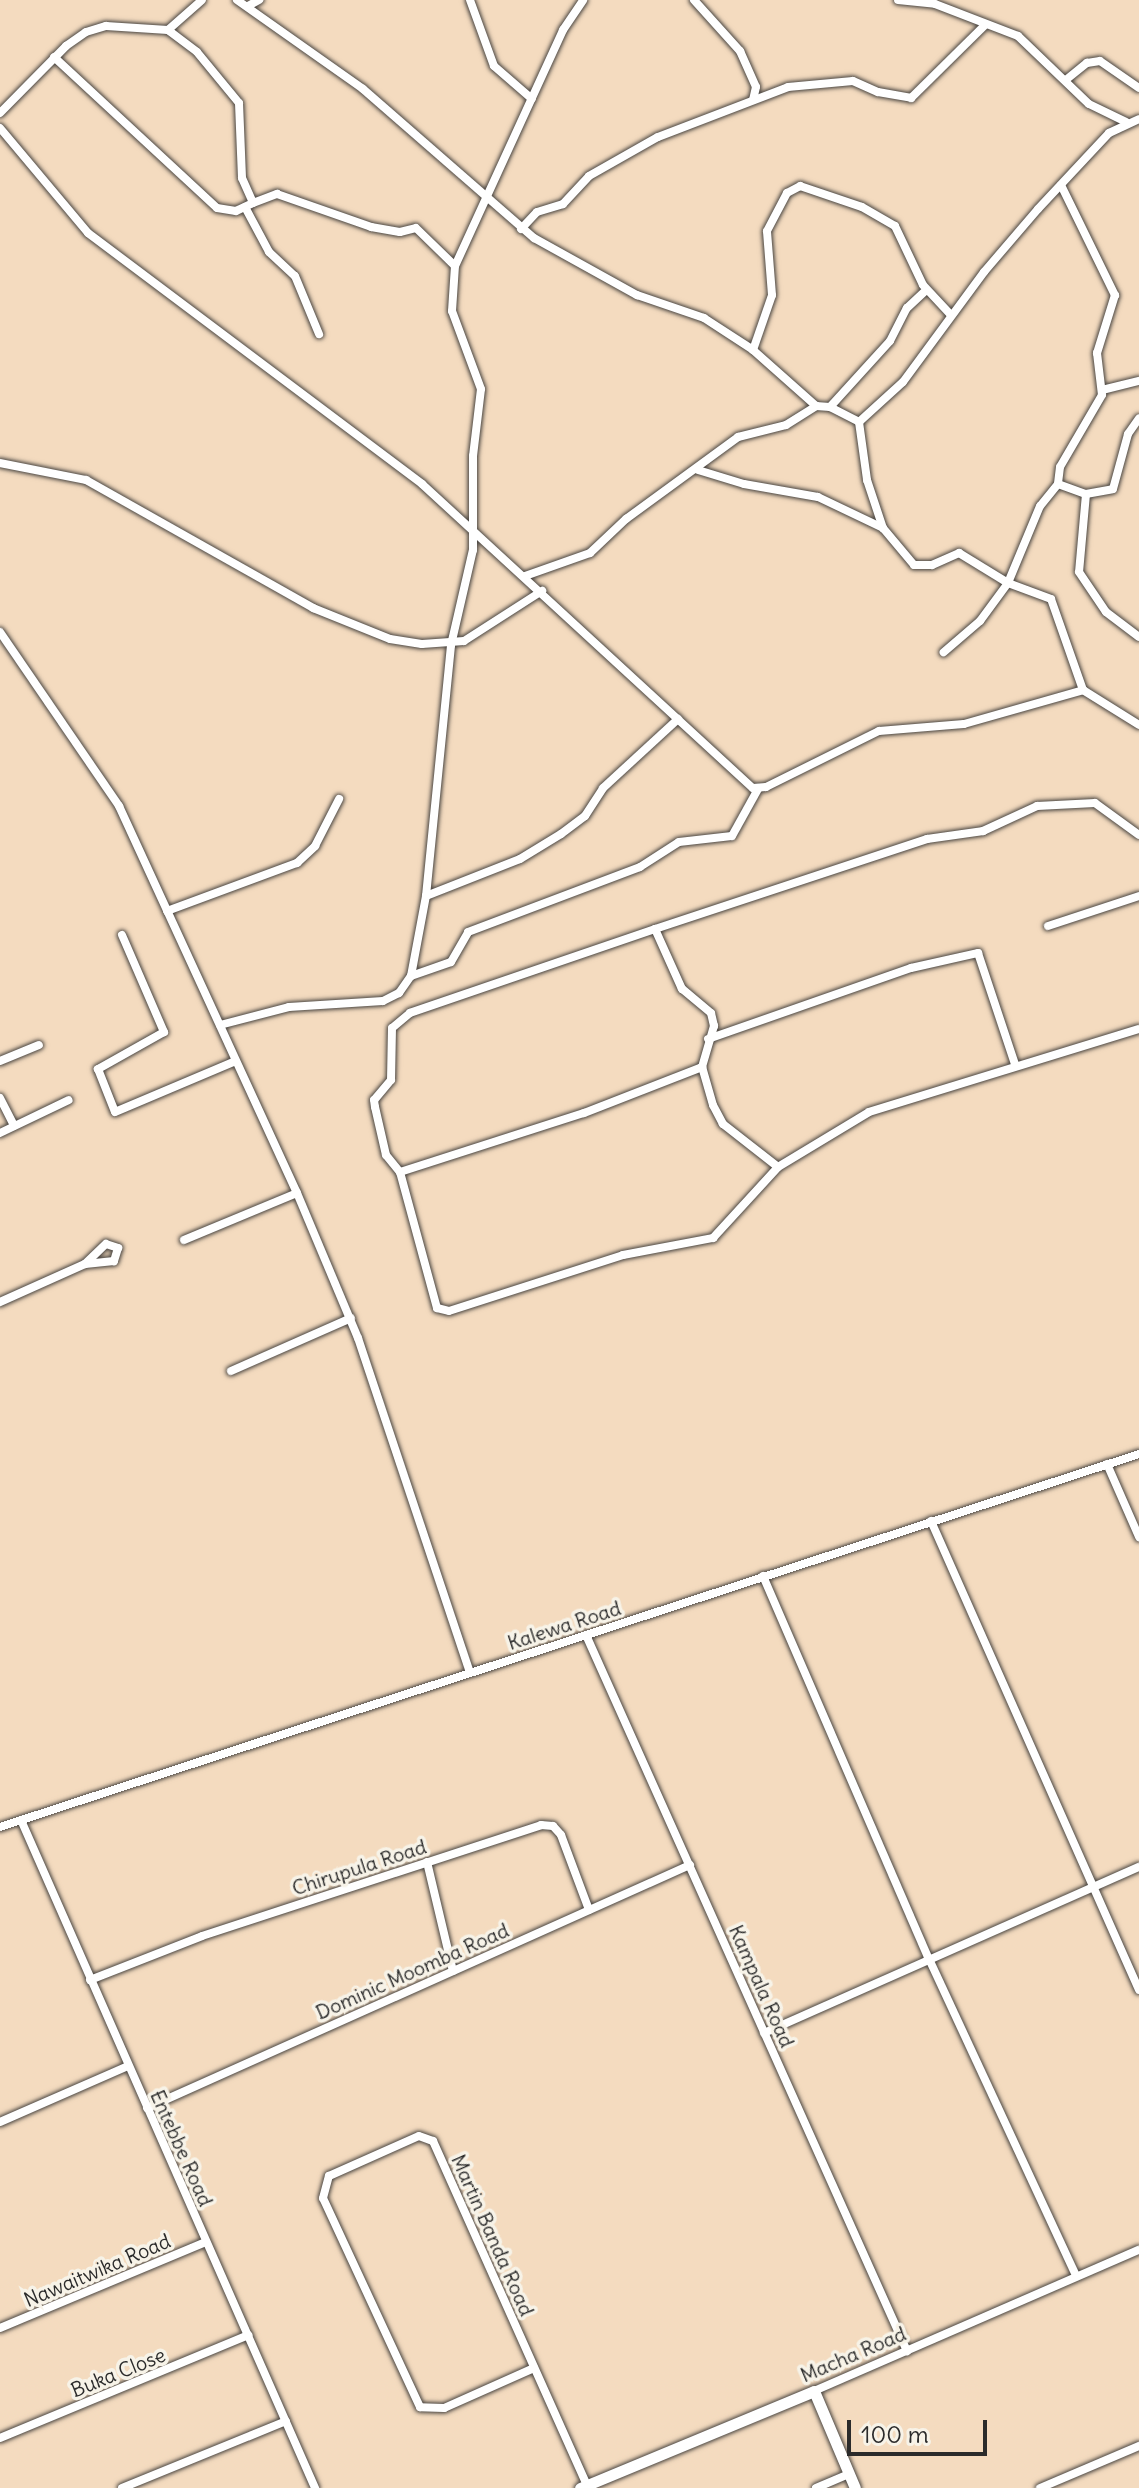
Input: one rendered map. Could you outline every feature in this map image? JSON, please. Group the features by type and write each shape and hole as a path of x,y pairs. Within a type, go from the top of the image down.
{"main road":[{"path":"814,2391 855,2488"},
{"name":"Macha Road","path":"584,2486 814,2391"}],"street":[{"path":"168,30 202,0"},
{"path":"237,0 363,89 521,229 637,295 687,308 753,350 816,406"},
{"path":"248,6 259,0"},
{"path":"470,0 494,66 532,99"},
{"path":"220,1025 289,1007 383,1001 399,993 411,976 426,896 451,645 474,529 473,456 481,389 452,311 455,266 473,218 486,199 532,99 583,0"},
{"path":"694,0 740,51 756,87 752,100"},
{"path":"898,0 935,4 984,26 1018,36 1067,79 1089,104 1126,122"},
{"path":"521,229 537,212 563,204 589,176 658,137 788,87 830,80 911,98 984,26"},
{"path":"0,113 54,57 98,27 168,30 197,52 239,103 242,178 249,205 269,252 295,276 319,334"},
{"path":"54,57 217,208 249,205 277,194 371,227 400,232 416,228 455,266"},
{"path":"1067,79 1100,61 1139,88"},
{"path":"859,422 903,382 951,315 1061,185 1126,122 1139,119"},
{"path":"0,128 88,233 320,403 474,529 744,783 758,789"},
{"path":"944,652 980,621 1008,583 1040,506 1058,484 1060,467 1102,390 1097,353 1115,295 1061,185"},
{"path":"753,350 772,295 767,231 787,193 800,186 862,207 895,226 926,290 951,315"},
{"path":"830,407 890,341 907,308 926,290"},
{"path":"1102,390 1139,381"},
{"path":"525,576 590,553 626,519 698,470 738,437 786,425 816,406 830,407 859,422"},
{"path":"1058,484 1086,494 1113,489 1128,434 1139,418"},
{"path":"859,422 867,480 883,528 914,565 932,565 959,553 1008,583 1051,599 1083,690 1127,713 1139,725"},
{"path":"0,463 86,480 313,608 366,632 451,645 477,634 542,591"},
{"path":"698,470 818,497 883,528"},
{"path":"1086,494 1079,572 1106,612 1139,637"},
{"path":"0,632 101,775 297,1193 351,1318 470,1673"},
{"path":"411,976 451,962 468,932 640,867 679,842 732,836 758,789 879,731 964,724 1083,690"},
{"path":"426,896 520,859 561,834 585,816 603,788 678,719"},
{"path":"167,911 297,863 315,846 339,799"},
{"path":"1139,835 1095,803 1037,806 983,831 927,839 605,943 395,1023 391,1080 374,1100 386,1155 400,1172 437,1308 449,1311 623,1255 713,1238 778,1167 869,1112 1015,1064 1139,1029"},
{"path":"1048,926 1139,896"},
{"path":"655,929 682,989 711,1013 714,1026 702,1067 723,1124 778,1167"},
{"path":"122,935 164,1032 98,1069 115,1112 236,1061"},
{"path":"708,1039 911,968 978,953 1015,1064"},
{"path":"0,1061 39,1045"},
{"path":"400,1172 584,1113 702,1067"},
{"path":"0,1098 14,1126"},
{"path":"0,1133 69,1100"},
{"path":"184,1240 297,1193"},
{"path":"0,1302 85,1264"},
{"path":"231,1371 351,1318"},
{"name":"Kalewa Road","path":"0,1827 1139,1454"},
{"path":"1107,1464 1139,1537"},
{"path":"931,1521 1139,1990"},
{"path":"763,1576 930,1961 1076,2276"},
{"name":"Kampala Road","path":"586,1635 907,2351"},
{"name":"Entebbe Road","path":"21,1820 315,2488"},
{"name":"Chirupula Road","path":"90,1980 202,1936 427,1862 553,1826 561,1835 589,1910"},
{"path":"427,1862 453,1971"},
{"name":"Dominic Moomba Road","path":"147,2108 690,1865"},
{"path":"764,2033 1139,1867"},
{"path":"0,2122 128,2066"},
{"name":"Martin Banda Road","path":"534,2368 444,2408 420,2407 323,2198 323,2183 336,2171 419,2136 433,2141 534,2368 584,2486"},
{"name":"Nawaitwika Road","path":"0,2328 206,2242"},
{"name":"Macha Road","path":"814,2391 1139,2250"},
{"name":"Buka Close","path":"0,2438 249,2335"},
{"path":"122,2488 286,2421"},
{"path":"1040,2488 1139,2446"},
{"path":"816,2488 849,2474"}]}
